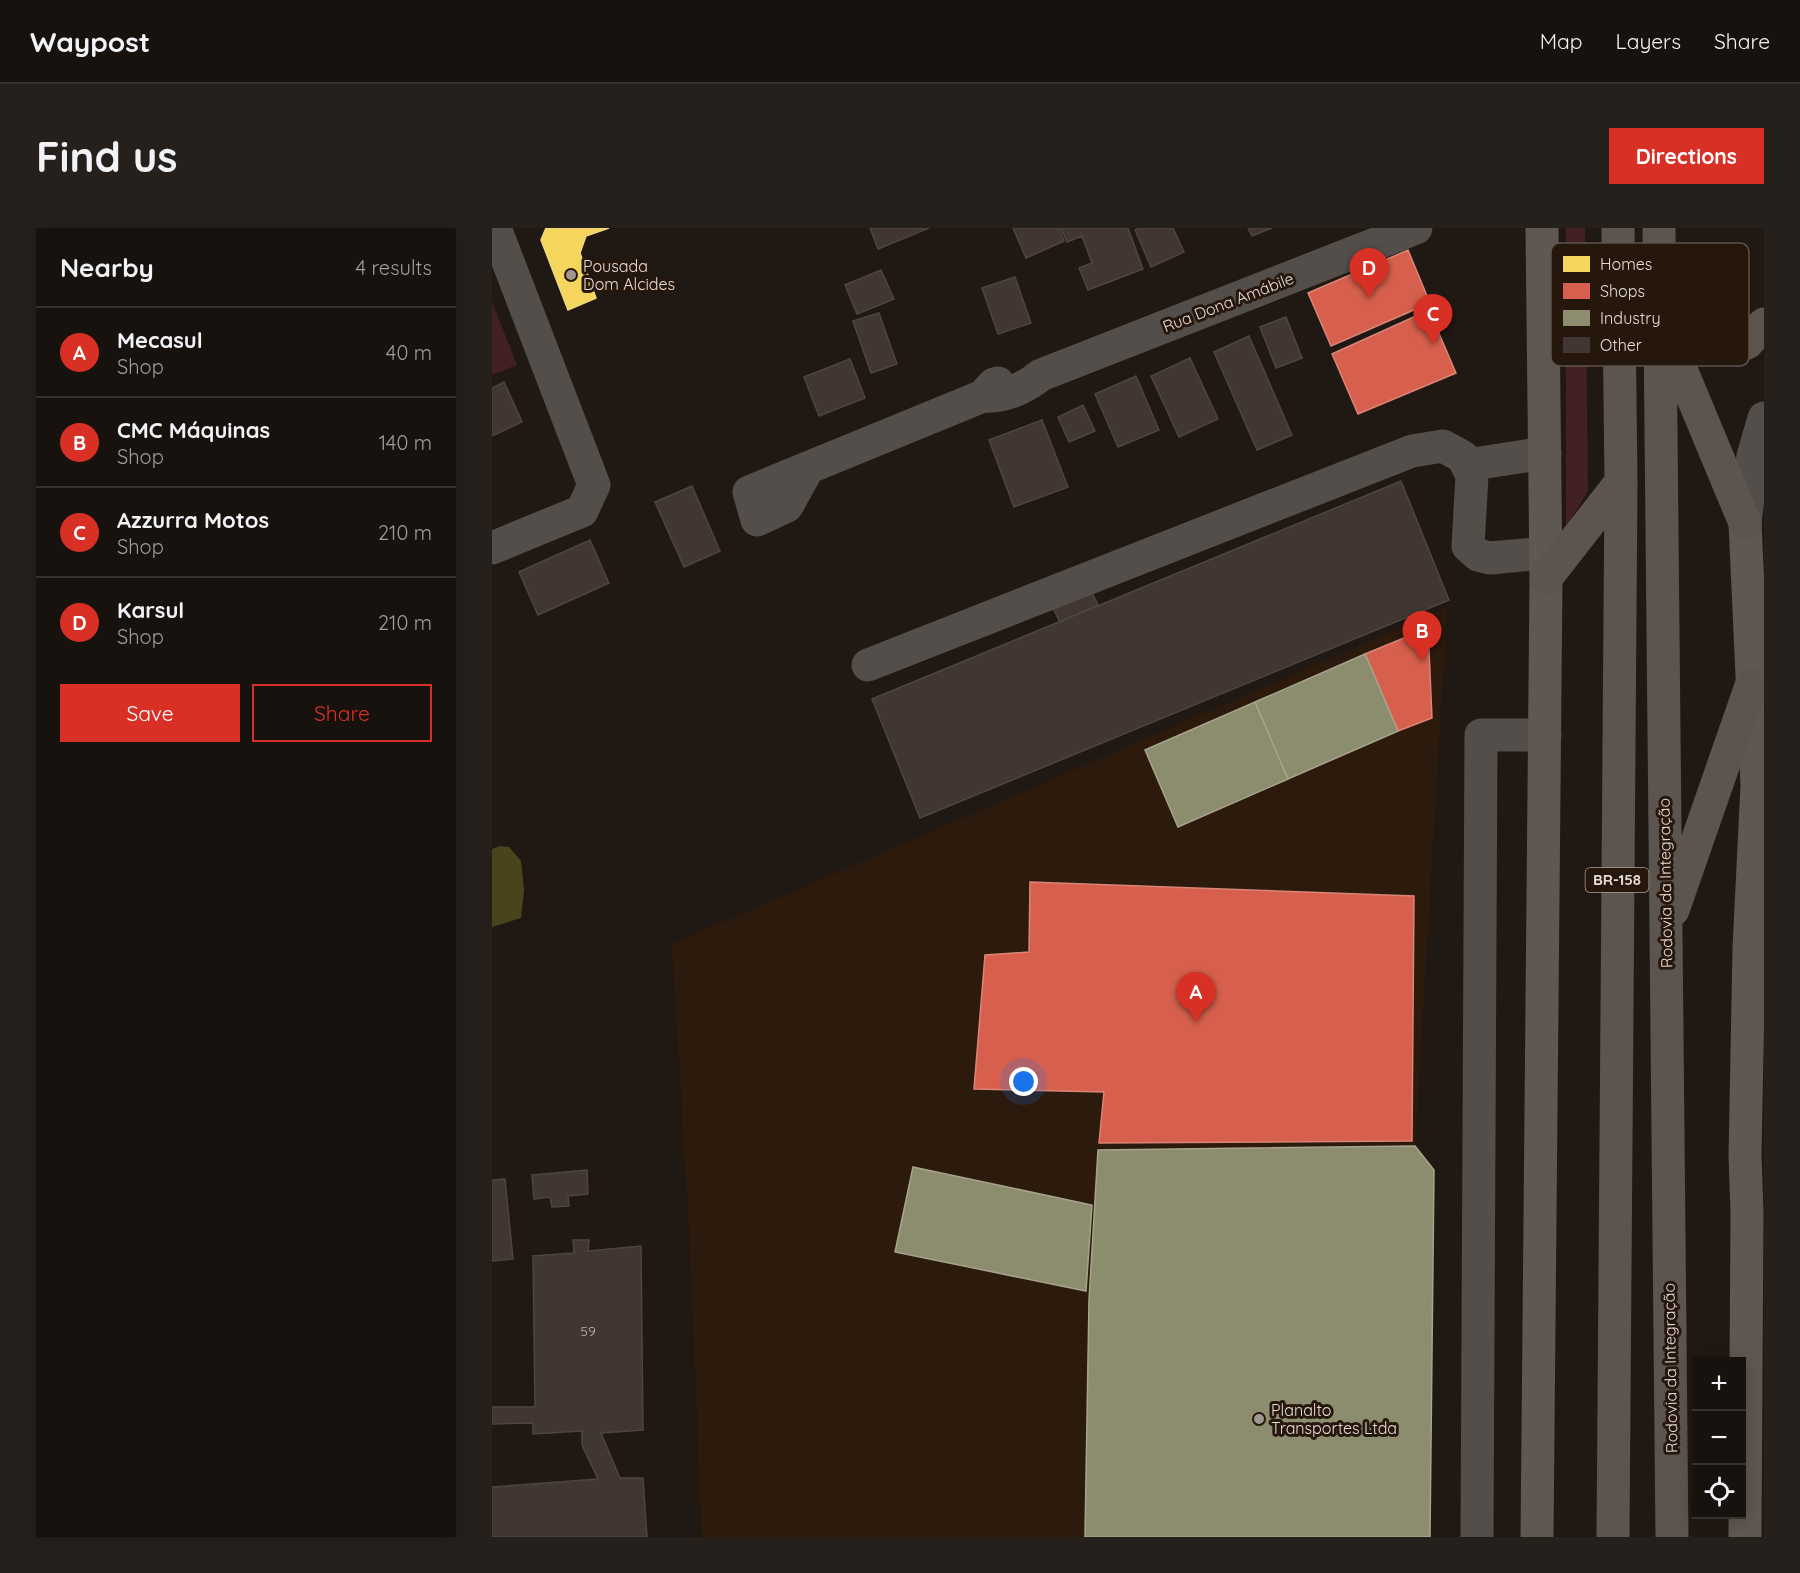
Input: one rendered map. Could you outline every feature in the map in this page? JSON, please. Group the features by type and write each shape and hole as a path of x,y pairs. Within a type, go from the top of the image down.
{"highway":[{"name":"BR-158","path":"1618,228 1618,243"},
{"name":"BR-158","path":"1749,340 1764,324"},
{"name":"BR-158","path":"1612,1537 1621,482 1620,366"},
{"name":"Rodovia da Integração","path":"1659,366 1672,1537"},
{"name":"BR-158","path":"1679,366 1745,523"},
{"path":"1546,566 1621,482"},
{"name":"BR-158","path":"1665,932 1751,686"}],"main road":[{"path":"1537,1537 1546,566 1542,228"},
{"name":"BR-158","path":"1745,523 1757,785 1749,948 1745,1156 1747,1235 1745,1537"}],"street":[{"path":"492,548 582,511 594,485 495,228"},
{"name":"Rua Dona Amábile","path":"808,468 983,396 994,384 1029,371 1041,375 1416,228"},
{"name":"BR-158","path":"1745,523 1753,456 1764,418"},
{"path":"868,665 1412,451 1443,446 1462,457 1473,476 1468,546 1478,555 1546,566"},
{"path":"1467,465 1545,453"},
{"path":"1477,1537 1481,735 1545,735"}],"shaded area":[{"path":"1566,228 1585,228 1585,243 1566,243"},
{"path":"492,302 517,365 492,375"},
{"path":"1566,366 1587,366 1588,491 1566,527"},
{"path":"1447,608 1415,1146 1434,1170 1430,1537 702,1537 689,1229 672,944"},
{"path":"500,846 509,847 521,861 524,890 521,918 492,927 492,849"}],"building: Homes":[{"name":"Pousada Dom Alcides","path":"546,228 609,228 586,236 580,253 596,298 568,310 541,240"}],"building: Shops":[{"path":"1408,250 1430,303 1331,346 1308,293"},
{"path":"1429,310 1456,373 1358,414 1332,354"},
{"path":"1428,628 1432,718 1398,731 1365,654"},
{"path":"1030,882 1414,896 1412,1141 1099,1143 1104,1092 974,1089 985,955 1029,952"}],"building: Industry":[{"path":"1365,654 1398,731 1288,779 1255,702"},
{"path":"1255,702 1288,779 1178,827 1145,750"},
{"name":"Planalto Transportes Ltda","path":"1415,1146 1434,1170 1430,1537 1085,1537 1089,1300 1098,1150"},
{"path":"913,1167 1092,1205 1086,1291 895,1252"}],"building: Other":[{"path":"870,228 929,228 878,249"},
{"path":"1013,228 1059,228 1064,241 1026,258"},
{"path":"1061,228 1128,228 1143,269 1088,290 1079,268 1092,263 1082,236 1067,242"},
{"path":"1173,228 1184,252 1151,267 1135,230"},
{"path":"1248,228 1272,228 1252,236"},
{"path":"881,270 894,299 857,314 845,285"},
{"path":"1015,277 1031,323 998,334 982,288"},
{"path":"879,313 897,364 871,373 853,321"},
{"path":"1286,317 1302,358 1276,368 1260,327"},
{"path":"1249,336 1292,435 1257,450 1214,352"},
{"path":"1190,358 1218,419 1179,437 1151,376"},
{"path":"850,359 865,398 819,416 804,377"},
{"path":"1136,376 1159,430 1118,447 1095,394"},
{"path":"504,382 522,422 492,436 492,388"},
{"path":"1083,405 1095,431 1069,442 1058,417"},
{"path":"1042,420 1068,487 1014,507 989,440"},
{"path":"1401,481 1449,600 920,818 872,699"},
{"path":"692,486 720,551 684,567 655,502"},
{"path":"590,540 609,583 538,615 519,572"},
{"path":"1091,591 1098,605 1060,622 1053,608"},
{"path":"587,1170 588,1194 568,1196 569,1206 552,1207 550,1197 534,1199 532,1175"},
{"path":"505,1179 513,1259 492,1261 492,1180"},
{"path":"573,1240 589,1240 588,1251 641,1246 643,1430 601,1433 620,1478 643,1478 647,1537 492,1537 492,1487 598,1479 582,1445 582,1431 533,1434 533,1423 492,1424 492,1407 535,1407 533,1256 574,1253"}],"place":[{"name":"Pousada Dom Alcides","path":"571,275"},
{"name":"Karsul","path":"1369,298"},
{"name":"Azzurra Motos","path":"1433,344"},
{"name":"CMC Máquinas","path":"1422,661"},
{"name":"Mecasul","path":"1196,1022"},
{"name":"Planalto Transportes Ltda","path":"1259,1419"}]}
